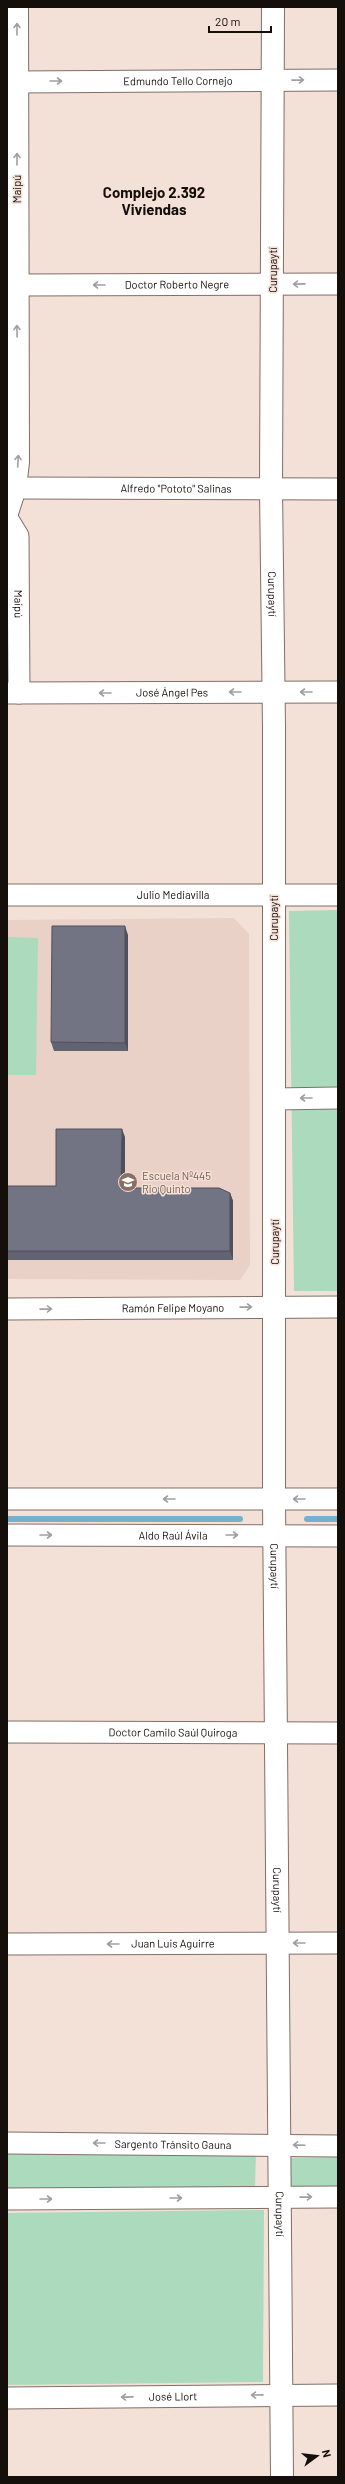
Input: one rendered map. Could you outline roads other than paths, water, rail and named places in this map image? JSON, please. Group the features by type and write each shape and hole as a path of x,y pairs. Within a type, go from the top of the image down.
{"street":[{"name":"Maipú","path":"7,513 15,488 18,462 16,285 17,7"},
{"name":"Curupaytí","path":"273,7 271,489 274,692 274,1536 282,2477"},
{"name":"Edmundo Tello Cornejo","path":"17,82 338,80"},
{"name":"Doctor Roberto Negre","path":"16,285 338,284"},
{"name":"Alfredo \"Pototo\" Salinas","path":"15,488 338,489"},
{"name":"Maipú","path":"7,518 18,536 13,693"},
{"name":"José Ángel Pes","path":"13,693 338,692"},
{"name":"Julio Mediavilla","path":"7,895 274,897 338,895"},
{"path":"274,1099 338,1098"},
{"name":"Ramón Felipe Moyano","path":"7,1309 338,1307"},
{"path":"7,1499 338,1499"},
{"name":"Aldo Raúl Ávila","path":"7,1534 338,1536"},
{"name":"Doctor Camilo Saúl Quiroga","path":"7,1732 338,1733"},
{"name":"Juan Luis Aguirre","path":"7,1944 338,1943"},
{"name":"Sargento Tránsito Gauna","path":"7,2143 278,2144 338,2146"},
{"path":"7,2199 338,2197"},
{"name":"José Llort","path":"7,2398 338,2395"}],"waterway":[{"path":"7,1519 240,1519"},
{"path":"307,1519 338,1519"}],"place":[{"name":"Escuela Nº445 Rio Quinto","path":"128,1182"}],"district":[{"name":"Complejo 2.392 Viviendas","path":"154,202"}]}
